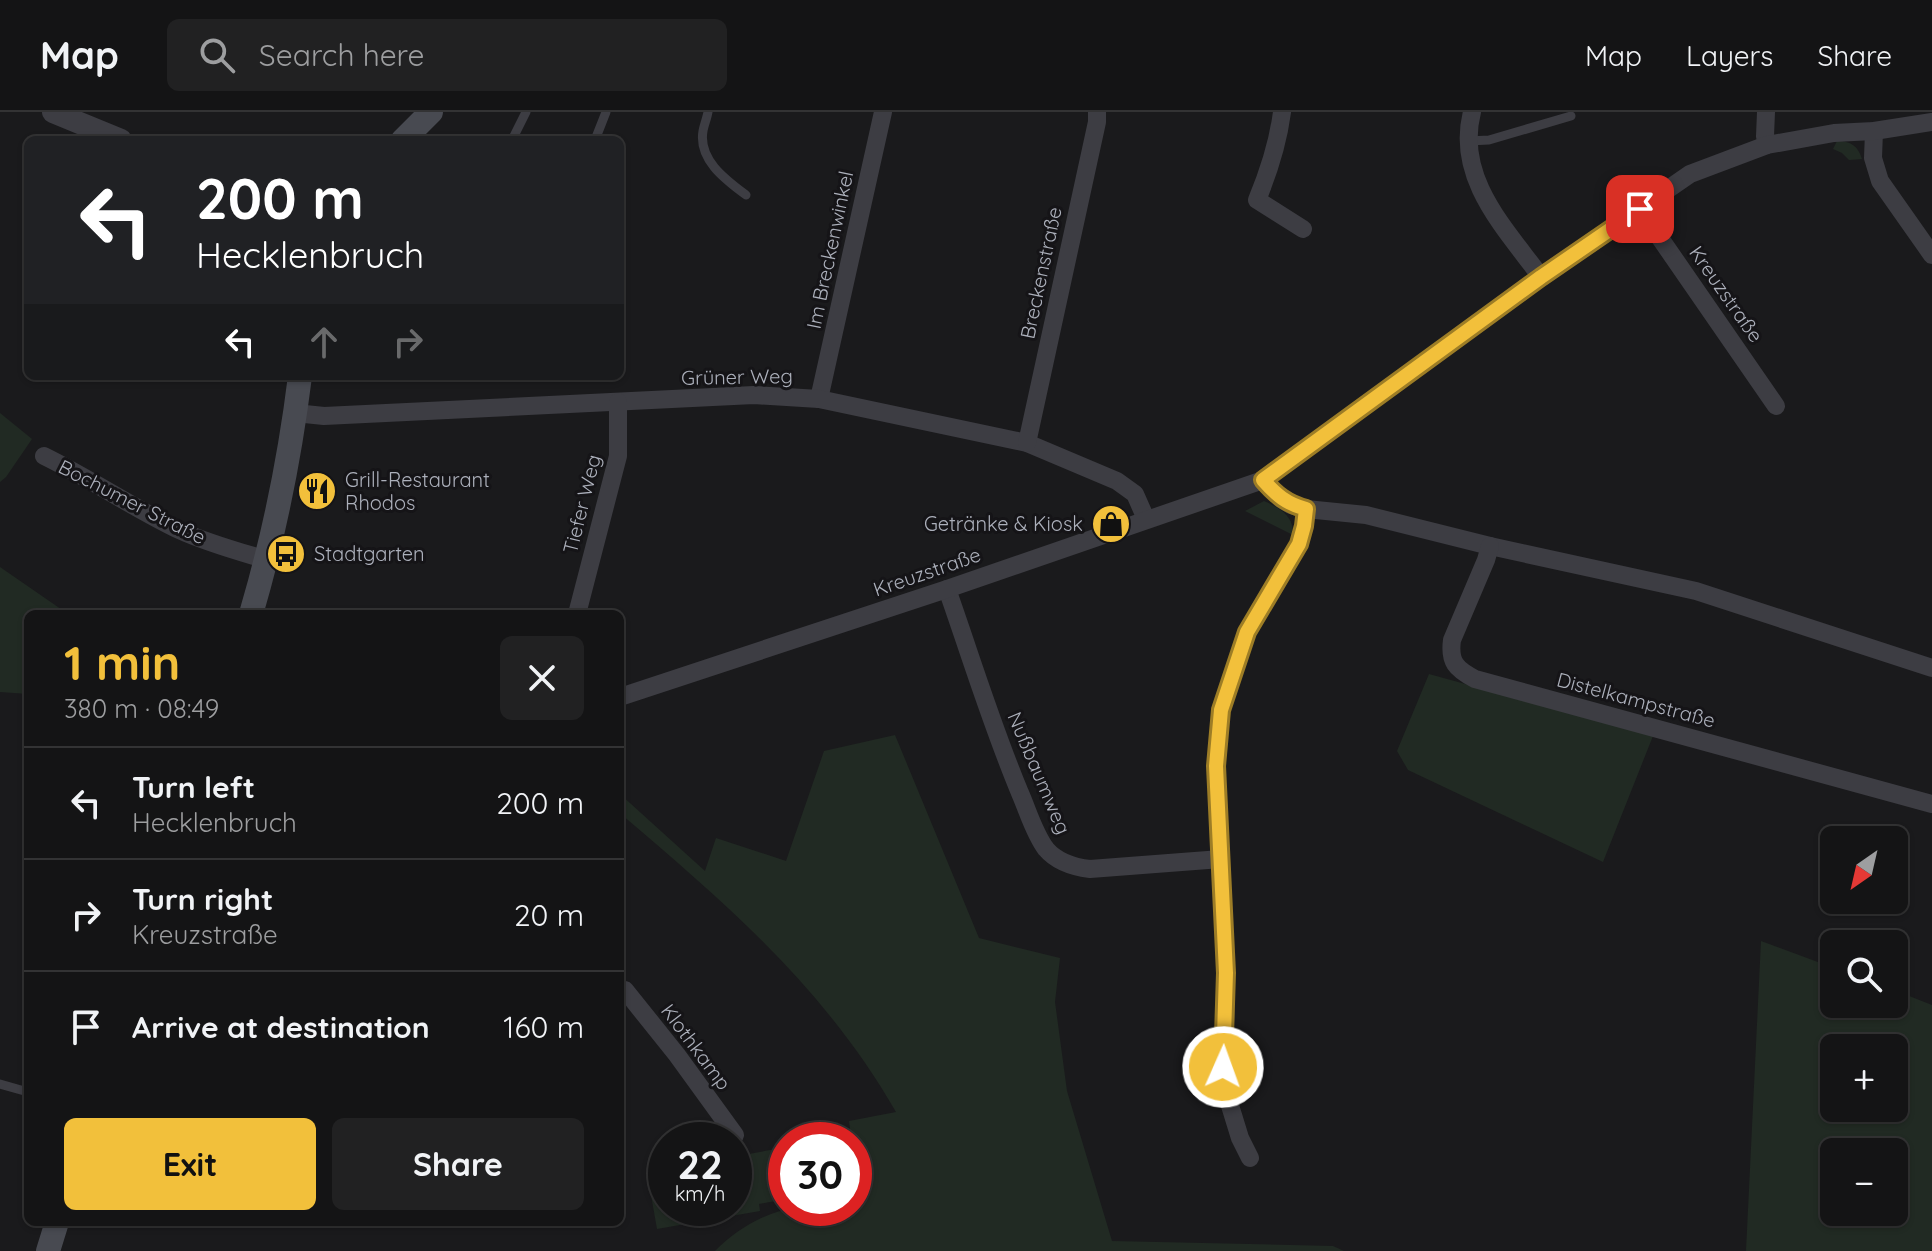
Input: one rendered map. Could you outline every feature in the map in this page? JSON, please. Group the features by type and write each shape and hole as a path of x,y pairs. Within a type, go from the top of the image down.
{"main road":[{"path":"407,136 431,112"},
{"path":"252,610 280,504 299,380"},
{"path":"48,1251 56,1226"}],"street":[{"path":"53,112 111,136"},
{"name":"Im Breckenwinkel","path":"819,399 883,112"},
{"name":"Breckenstraße","path":"1027,443 1097,112"},
{"path":"1282,112 1271,164 1257,200 1303,229"},
{"path":"1472,112 1468,141 1473,172 1487,203 1541,277"},
{"path":"1766,112 1767,145"},
{"name":"Kreuzstraße","path":"624,696 1263,480 1541,277 1690,174 1767,145 1834,133 1874,131 1932,122"},
{"path":"1874,131 1873,158 1880,181 1932,255"},
{"name":"Kreuzstraße","path":"1640,209 1776,406"},
{"name":"Grüner Weg","path":"295,413 324,416 754,395 819,399 1027,443 1117,481 1135,494 1146,519"},
{"name":"Tiefer Weg","path":"578,610 618,456 618,402"},
{"name":"Bochumer Straße","path":"44,456 179,530 267,560"},
{"path":"1263,480 1291,505 1366,515 1696,591 1932,668"},
{"path":"1250,1158 1240,1138 1224,1086 1226,973 1216,766 1221,710 1247,632 1299,544 1306,509"},
{"name":"Distelkampstraße","path":"1490,546 1452,640 1450,653 1463,673 1475,679 1932,804"},
{"name":"Nußbaumweg","path":"947,589 1006,761 1047,850 1074,867 1090,869 1221,859"},
{"name":"Klothkamp","path":"624,990 726,1122"}],"lane":[{"path":"514,136 526,112"},
{"path":"597,136 606,112"},
{"path":"708,112 702,134 704,149 712,165 746,195"},
{"path":"1468,141 1489,140 1571,116"},
{"path":"0,1084 24,1091"}],"shaded area":[{"path":"1837,141 1853,145 1862,159 1849,160 1833,149"},
{"path":"0,413 32,439 0,482"},
{"path":"1264,501 1285,514 1293,528 1293,535 1245,511"},
{"path":"0,567 62,610 24,610 24,694 0,692"},
{"path":"1429,674 1653,736 1603,862 1408,770 1397,751"},
{"path":"895,735 979,938 1060,958 1055,1002 1067,1091 1112,1241 1333,1246 1344,1251 715,1251 733,1235 768,1215 768,1226 872,1226 872,1122 849,1121 896,1112 839,1027 806,988 737,916 624,817 624,798 705,871 716,838 786,861 824,751"},
{"path":"1761,941 1820,963 1820,1018 1908,1018 1908,996 1932,1005 1932,1251 1746,1251"},
{"path":"768,1150 768,1202 759,1204 760,1211 752,1212 752,1153"}],"place":[{"name":"Grill-Restaurant Rhodos","path":"317,491"},
{"name":"Getränke & Kiosk","path":"1111,524"},
{"name":"Stadtgarten","path":"286,554"}],"route":[{"path":"1223,1067 1226,973 1216,766 1221,710 1247,632 1299,544 1306,509 1281,499 1263,480 1541,277 1640,209"}]}
